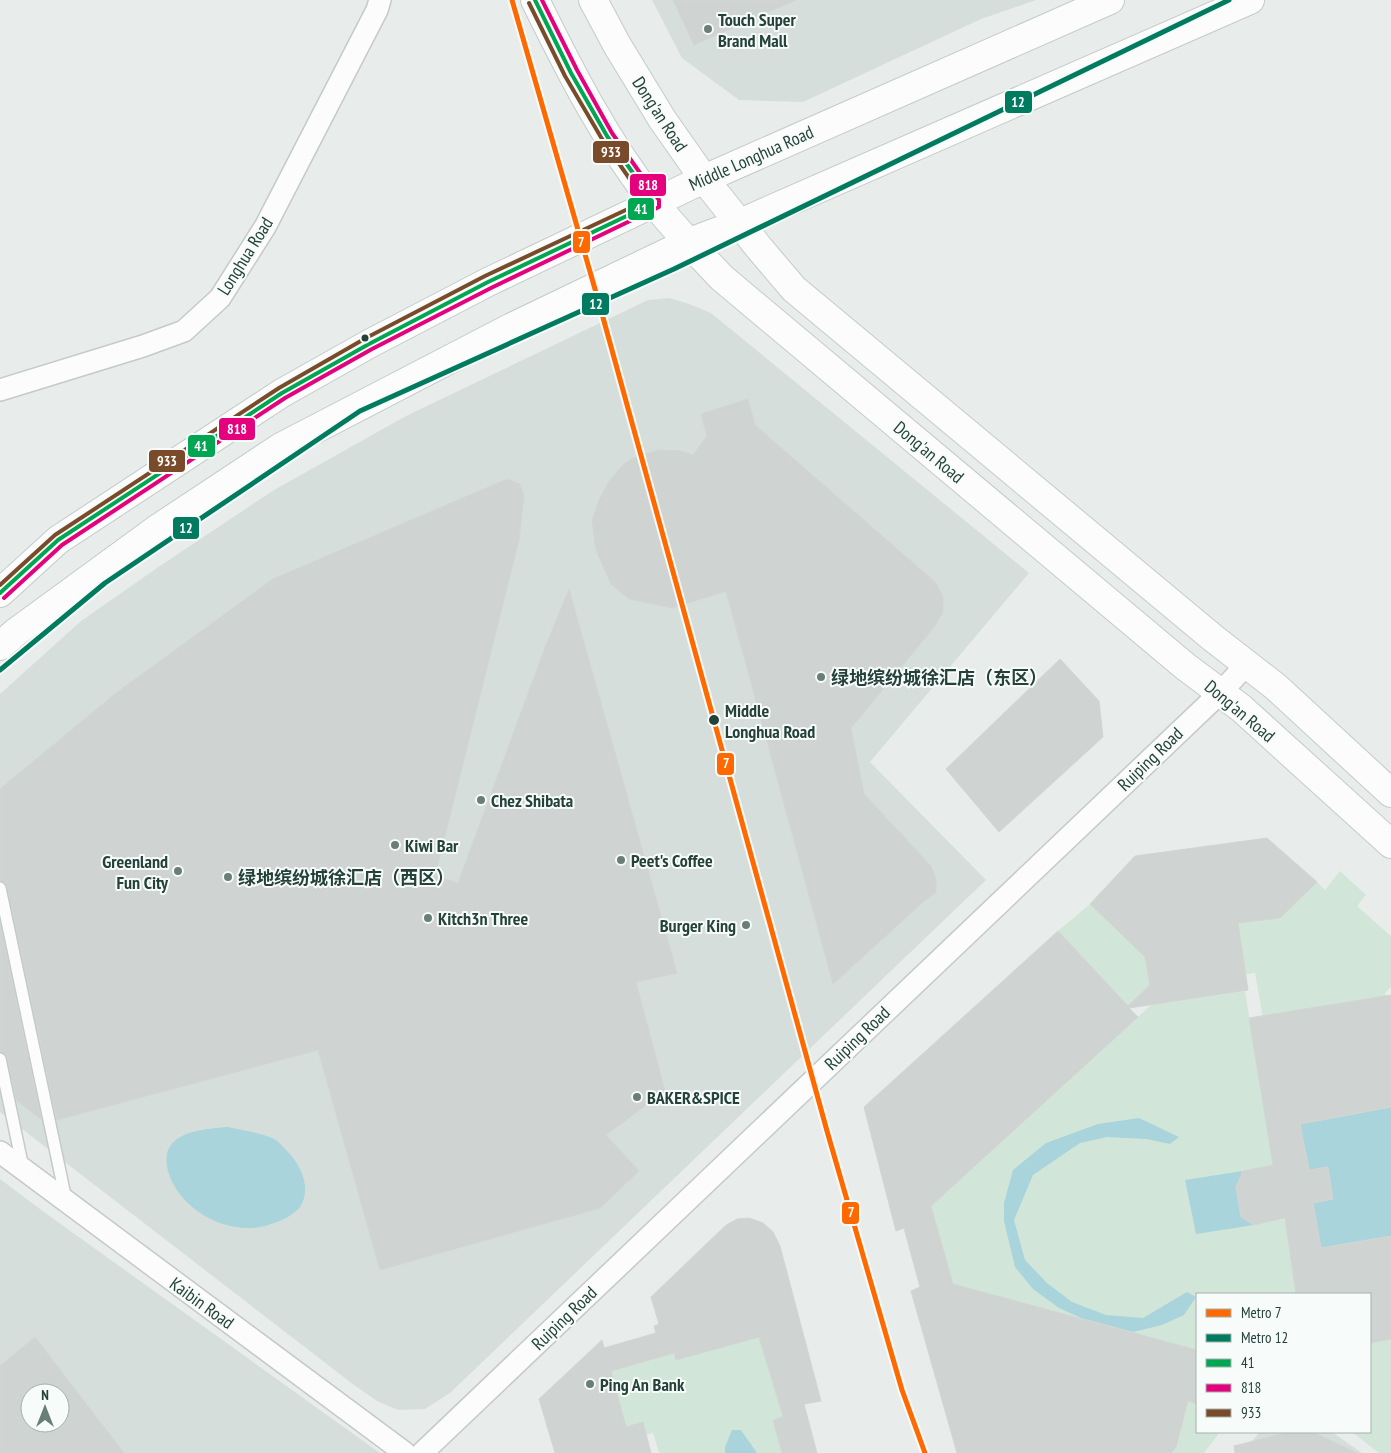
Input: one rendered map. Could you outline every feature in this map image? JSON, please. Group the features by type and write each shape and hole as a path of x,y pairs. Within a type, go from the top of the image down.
{"main road":[{"name":"Dong'an Road","path":"535,0 571,73 602,128 654,203 687,243 722,278 1186,667 1241,708 1391,844"},
{"name":"Dong'an Road","path":"593,0 662,119 704,179 794,289 1213,638 1276,687 1391,793"},
{"name":"Middle Longhua Road","path":"0,593 58,540 282,393 369,344 488,282 704,179 1110,0"},
{"path":"0,646 16,632 156,528 281,447 512,326 687,243 740,223 1250,0"}],"street":[{"name":"Longhua Road","path":"0,390 143,346 184,331 220,298 265,227 377,10 380,0"},
{"name":"Ruiping Road","path":"422,1453 1220,692 1247,664"},
{"name":"Kaibin Road","path":"0,1152 405,1453"}],"lane":[{"path":"0,888 66,1202"},
{"path":"0,1059 24,1170"}],"shaded area":[{"name":"Touch Super Brand Mall","path":"652,0 1036,0 981,19 803,102 739,100 682,58"},
{"path":"670,298 711,313 1029,573 870,762 986,880 450,1393 425,1409 398,1410 377,1401 354,1385 0,1112 0,694 81,621 274,490 406,416 648,300"},
{"path":"0,1179 44,1212 380,1453 0,1453"},
{"path":"1259,1433 1333,1433 1362,1453 1241,1453"}],"green space":[{"path":"1340,871 1366,895 1357,906 1391,936 1391,987 1385,993 1389,1010 1370,999 1275,1014 1265,1030 1255,973 1220,978 1241,940 1238,923 1280,918 1317,882 1325,890"},
{"path":"1090,904 1132,945 1143,943 1188,983 1145,990 1097,1036 1111,988 1058,931"},
{"path":"1245,991 1267,1129 1295,1161 1243,1171 1236,1187 1241,1217 1254,1225 1299,1216 1290,1251 1296,1293 1196,1293 1196,1350 953,1284 931,1206 1151,1005"},
{"path":"757,1330 806,1411 773,1420 782,1453 659,1453 653,1433 646,1435 626,1427 611,1371"},
{"path":"1391,1339 1391,1453 1379,1453 1353,1433 1371,1433 1371,1343"},
{"path":"1188,1401 1196,1403 1196,1433 1219,1433 1204,1453 1171,1453 1176,1447"}],"water":[{"path":"1391,1107 1391,1236 1321,1248 1313,1203 1333,1199 1309,1170 1300,1124"},
{"path":"1139,1118 1179,1137 1170,1144 1146,1139 1107,1137 1080,1143 1033,1175 1014,1220 1025,1260 1047,1283 1072,1302 1106,1315 1143,1318 1187,1292 1196,1297 1184,1315 1162,1325 1133,1332 1081,1318 1059,1308 1033,1289 1015,1267 1004,1221 1004,1203 1013,1170 1046,1143 1098,1124"},
{"path":"227,1127 257,1133 274,1139 293,1157 301,1170 305,1185 303,1200 300,1207 294,1213 271,1224 256,1228 240,1228 209,1218 183,1198 174,1185 168,1171 167,1158 169,1148 176,1140 189,1133"},
{"path":"1243,1171 1236,1187 1241,1216 1254,1225 1196,1234 1185,1180"},
{"path":"732,1430 741,1430 757,1453 725,1453 725,1447"}],"building":[{"name":"Touch Super Brand Mall","path":"673,0 796,0 694,45"},
{"name":"绿地缤纷城徐汇店（东区）","path":"748,399 755,425 936,583 943,597 943,612 935,626 851,728 864,794 931,866 936,880 936,892 833,984 726,591 672,608 629,599 611,584 596,550 592,521 599,500 610,480 625,463 636,457 659,450 681,451 693,455 707,436 701,414"},
{"name":"绿地缤纷城徐汇店（西区）","path":"507,479 520,484 524,497 519,540 435,876 458,883 544,650 569,589 677,973 636,982 665,1091 606,1135 639,1171 600,1208 380,1270 318,1050 57,1120 7,886 0,881 0,789 116,693 273,579"},
{"path":"1060,659 1099,701 1103,737 999,832 946,769"},
{"path":"1267,838 1317,882 1280,918 1238,923 1248,990 1129,1008 1138,1017 931,1206 953,1284 1196,1350 1196,1404 1188,1401 1176,1447 1171,1453 957,1453 911,1291 920,1287 904,1228 896,1231 864,1107 1058,931 1128,1006 1150,985 1145,957 1090,904 1135,856"},
{"path":"0,924 41,1119 17,1101 7,1057 0,1052"},
{"path":"1391,995 1391,1107 1300,1124 1309,1170 1328,1167 1333,1199 1313,1203 1321,1248 1391,1236 1391,1339 1371,1343 1371,1293 1296,1293 1285,1218 1254,1225 1241,1217 1236,1187 1243,1171 1273,1165 1249,1018"},
{"path":"749,1218 763,1223 773,1232 780,1246 821,1401 804,1404 817,1453 782,1453 773,1420 783,1417 759,1337 676,1360 674,1353 611,1371 626,1427 643,1422 651,1453 555,1453 539,1399 602,1340 604,1348 656,1333 654,1326 659,1324 651,1297 725,1226 737,1219"},
{"path":"35,1337 124,1453 0,1453 0,1366"},
{"path":"1285,1433 1315,1433 1357,1453 1235,1453 1234,1446"}],"metro line":[{"name":"7","path":"512,0 599,303 827,1131 902,1390 925,1453"},
{"name":"12","path":"0,670 105,583 360,411 674,269 1229,0"}],"transit line":[{"name":"41","path":"0,593 58,540 282,393 369,344 488,282 654,203 607,136 571,73 535,0"},
{"name":"818","path":"4,598 62,545 285,398 372,349 491,288 659,207 659,200 612,133 577,70 542,0"},
{"name":"933","path":"0,585 55,535 279,388 366,338 485,276 645,201 602,139 565,76 529,3"}],"place":[{"name":"Touch Super Brand Mall","path":"708,29"},
{"name":"绿地缤纷城徐汇店（东区）","path":"821,677"},
{"name":"Middle Longhua Road","path":"714,720"},
{"name":"Chez Shibata","path":"481,800"},
{"name":"Kiwi Bar","path":"395,845"},
{"name":"Peet's Coffee","path":"621,860"},
{"name":"Greenland Fun City","path":"178,871"},
{"name":"绿地缤纷城徐汇店（西区）","path":"228,877"},
{"name":"Kitch3n Three","path":"428,918"},
{"name":"Burger King","path":"746,925"},
{"name":"BAKER&SPICE","path":"637,1097"},
{"name":"Ping An Bank","path":"590,1384"}]}
